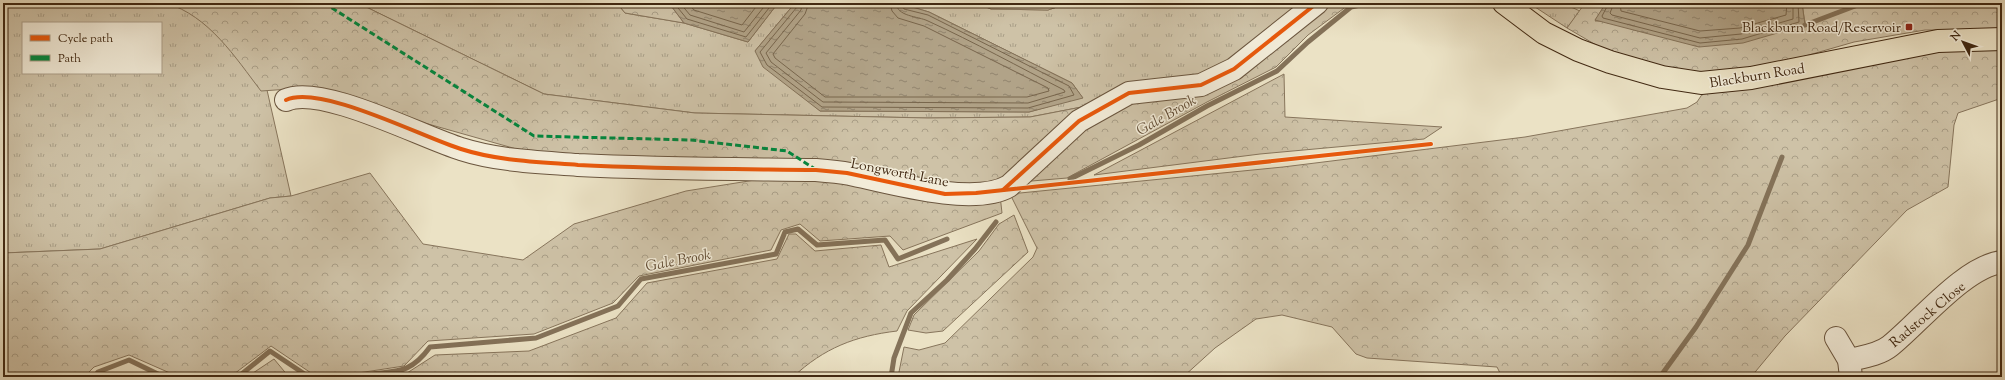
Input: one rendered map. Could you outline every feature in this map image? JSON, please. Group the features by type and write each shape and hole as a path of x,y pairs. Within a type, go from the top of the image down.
{"highway":[{"name":"Blackburn Road","path":"1504,3 1544,33 1578,50 1610,62 1662,77 1702,84 1751,78 1938,41 2002,39"}],"street":[{"name":"Longworth Lane","path":"286,100 292,98 310,98 343,104 462,150 508,158 542,162 618,167 816,170 847,173 945,194 976,193 1003,190 1079,121 1129,93 1201,85 1234,70 1317,3"},
{"name":"Radstock Close","path":"1836,338 1850,369 1889,347 1938,301 1974,274 1993,263 2002,262"}],"green space":[{"path":"3,3 166,3 203,14 267,90 291,196 270,198 100,249 3,253"},
{"path":"166,3 358,3 544,94 695,113 928,118 1030,117 1092,105 1010,179 981,188 672,161 520,150 375,109 290,89 261,91 220,39 195,17"},
{"path":"358,3 617,3 625,13 684,23 748,42 778,3 795,3 755,51 820,111 1029,112 1082,97 1072,83 929,12 899,3 976,3 991,9 1048,10 1069,3 1310,3 1232,65 1092,105 1030,117 928,118 695,113 544,94"},
{"path":"617,3 669,3 684,23 625,13"},
{"path":"976,3 1069,3 1048,10 991,9"},
{"path":"1325,3 1351,3 1308,35 1276,67 1207,102 1067,178 1020,182 1083,125 1129,101 1192,91"},
{"path":"1529,3 1562,3 1580,11 1567,28"},
{"path":"1585,3 1606,3 1595,21 1805,24 1802,3 1997,3 2002,30 1925,30 1854,42 1781,63 1735,74 1689,72 1641,65 1608,52 1567,28"},
{"path":"1951,47 2002,48 2002,98 1958,113 1954,125 1948,187 1907,210 1785,336 1751,377 1502,377 1497,367 1367,358 1356,354 1332,327 1282,315 1256,319 1215,348 1183,377 898,377 904,347 919,350 945,343 1033,257 1037,248 1010,194 1283,167 1525,137 1687,108 1697,102 1705,90"},
{"path":"1284,74 1285,117 1442,127 1424,139 1260,154 1094,175"},
{"path":"370,173 423,244 523,260 574,224 686,191 780,176 1000,195 1002,213 903,250 890,236 820,241 800,224 781,230 771,250 639,276 613,303 534,334 428,341 404,366 358,373 345,377 317,377 271,346 230,377 179,377 129,355 94,367 84,377 3,377 3,253 100,249 270,198 291,196"},
{"path":"1014,215 1028,252 943,331 926,333 908,330 914,315 979,251 999,224"},
{"path":"789,234 796,234 815,251 881,245 889,267 977,239 907,311 897,331 867,336 841,345 816,358 793,377 389,377 407,373 435,355 529,351 616,318 647,283 777,259"},
{"path":"274,359 289,377 247,377"}],"water":[{"path":"669,3 778,3 748,42 684,23"},
{"path":"795,3 899,3 929,12 1072,83 1083,98 1029,112 820,111 763,67 755,51"},
{"path":"1606,3 1802,3 1805,25 1743,43 1699,47 1595,20"}],"waterway":[{"name":"Gale Brook","path":"1070,179 1139,145 1207,106 1277,71 1308,42 1351,7 1369,3"},
{"path":"1805,25 1863,3"},
{"path":"1660,377 1696,327 1748,245 1782,157"},
{"path":"891,377 894,358 911,313 947,280 975,249 996,222"},
{"name":"Gale Brook","path":"357,377 405,369 421,357 430,347 536,338 618,306 641,279 776,254 785,232 798,229 817,245 885,240 898,259 947,239"},
{"name":"Gale Brook","path":"238,377 270,351 309,377"},
{"name":"Gale Brook","path":"94,377 98,372 129,360 164,377"}],"marked path":[{"path":"324,3 534,136 691,140 787,151 815,169"}],"cycle path":[{"path":"1003,190 1079,121 1129,93 1201,85 1234,69 1317,3"},
{"path":"286,100 302,97 323,99 373,114 461,149 504,159 578,165 697,169 816,170 847,173 945,194 976,193 1431,144"}],"place":[{"name":"Blackburn Road/Reservoir","path":"1909,27"}]}
